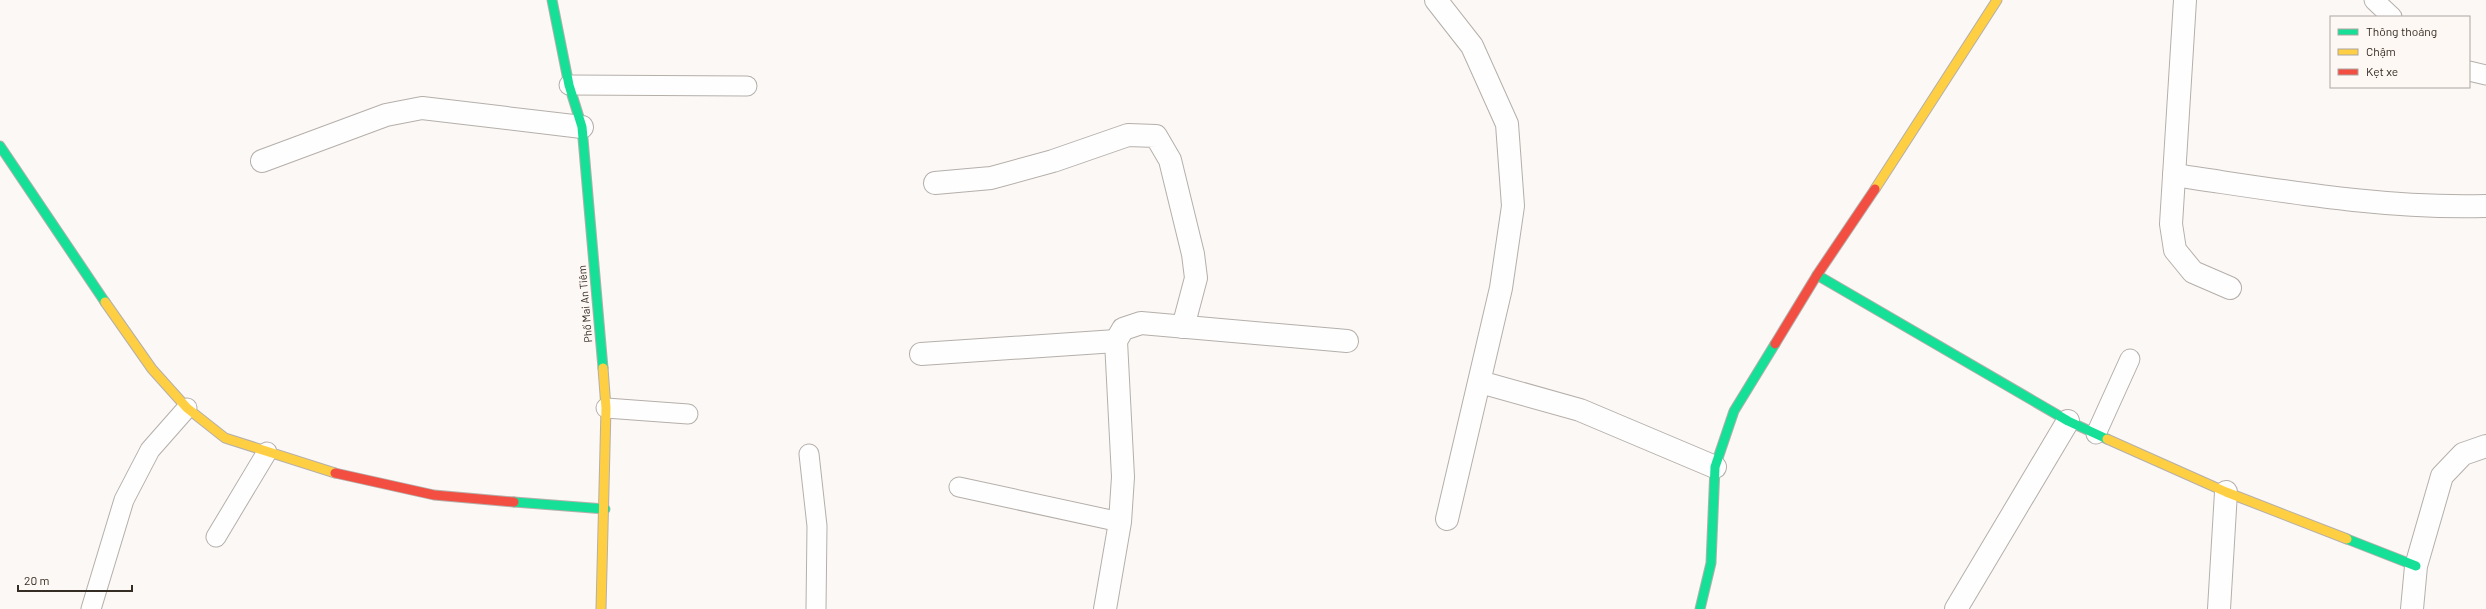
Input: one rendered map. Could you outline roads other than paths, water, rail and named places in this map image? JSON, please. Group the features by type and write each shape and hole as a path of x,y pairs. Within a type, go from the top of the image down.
{"street":[{"name":"Phố Mai An Tiêm","path":"552,0 569,85 582,127 606,408 605,509 601,609"},
{"path":"1436,0 1472,46 1507,124 1513,206 1501,288 1447,519"},
{"path":"1700,609 1711,563 1715,467 1734,411 1817,275 1900,153 1997,0"},
{"path":"2185,0 2171,224 2175,250 2193,272 2230,288"},
{"path":"262,161 386,115 422,108 582,127"},
{"path":"935,183 991,178 1053,161 1128,135 1156,136 1170,160 1193,254 1196,278 1183,327"},
{"path":"0,146 77,262 152,369 187,408 225,438 325,471 434,495 605,509"},
{"path":"2174,175 2364,202 2446,207 2486,206"},
{"path":"1817,275 2068,421 2226,492 2416,566"},
{"path":"1105,609 1120,522 1123,477 1116,342 1123,329 1141,324 1347,341"},
{"path":"921,354 1116,342"},
{"path":"1480,382 1580,410 1715,467"},
{"path":"1956,609 2068,421"},
{"path":"2412,609 2416,566 2442,476 2463,454 2486,446"},
{"path":"2219,609 2226,492"}],"lane":[{"path":"2374,0 2391,16"},
{"path":"2470,71 2486,75"},
{"path":"569,85 747,86"},
{"path":"2096,434 2130,359"},
{"path":"92,609 124,500 150,450 187,408"},
{"path":"606,408 688,414"},
{"path":"216,537 267,452"},
{"path":"809,454 817,526 816,609"},
{"path":"959,487 1120,522"}]}
